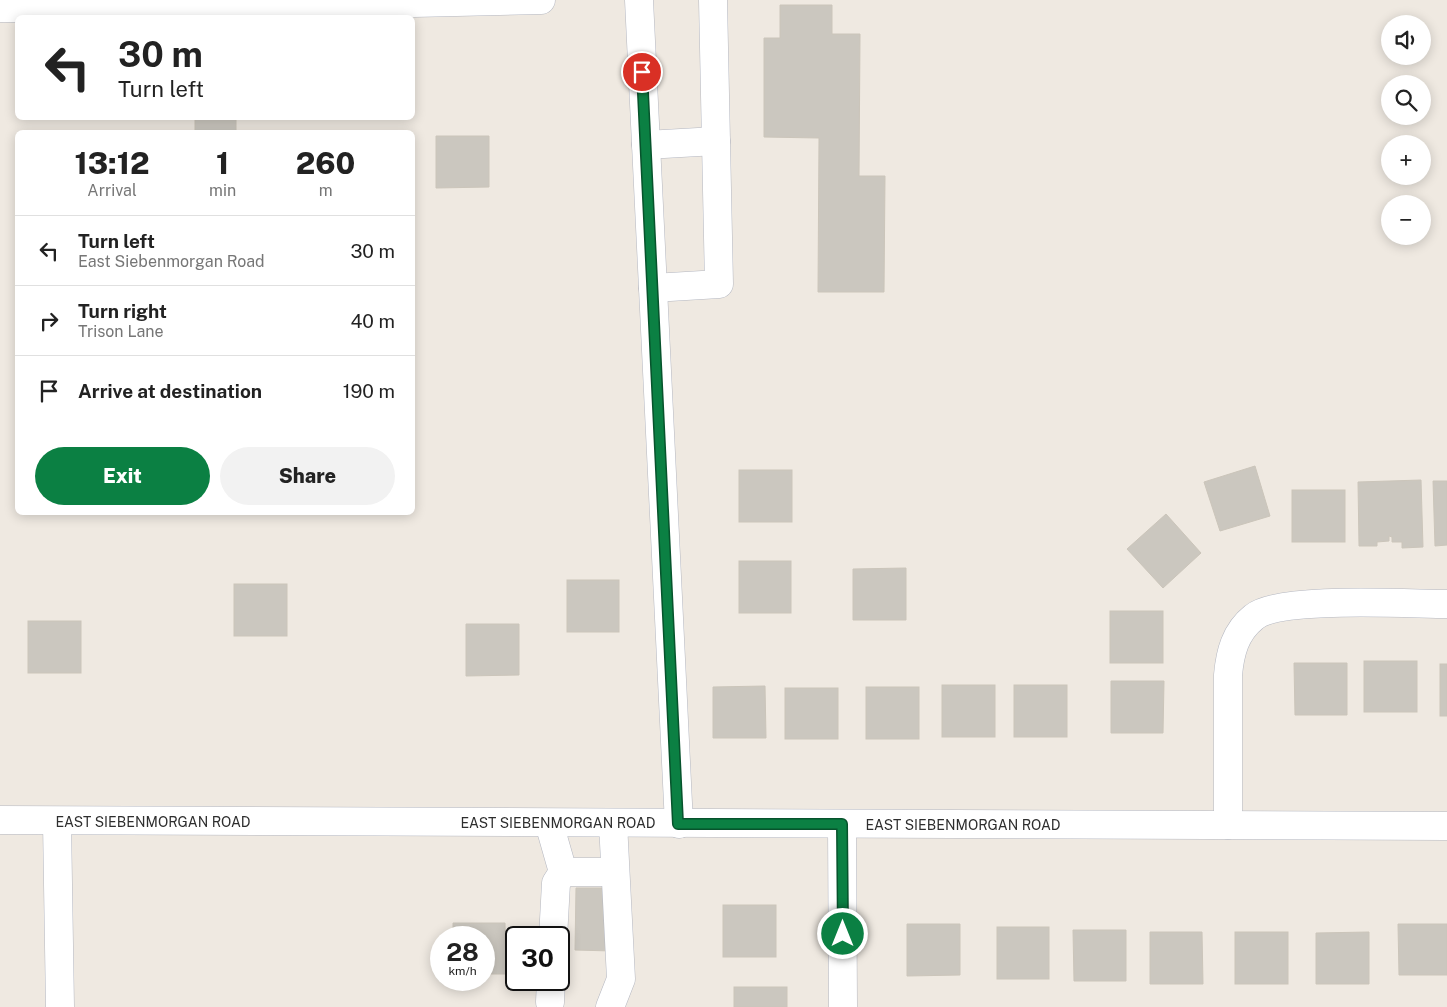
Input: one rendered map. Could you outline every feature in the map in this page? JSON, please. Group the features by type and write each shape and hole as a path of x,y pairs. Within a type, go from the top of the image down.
{"street":[{"path":"0,8 541,0"},
{"path":"639,0 678,824"},
{"path":"652,288 719,284 713,0"},
{"path":"646,145 716,141"},
{"path":"1228,825 1228,675 1230,655 1244,627 1255,616 1284,605 1447,604"},
{"name":"EAST SIEBENMORGAN ROAD","path":"0,820 57,822 1447,826"},
{"path":"57,822 60,1007"},
{"path":"549,823 562,872 556,883 554,926"},
{"path":"610,1007 621,979 613,823"},
{"path":"842,824 844,1007"},
{"path":"562,872 615,872"}],"building":[{"path":"780,5 832,5 832,34 860,34 859,176 885,176 884,292 818,292 819,138 764,137 764,38 780,38"},
{"path":"195,120 236,120 236,130 195,130"},
{"path":"436,136 489,136 489,187 436,188"},
{"path":"1255,466 1270,516 1220,531 1204,482"},
{"path":"739,470 792,470 792,522 739,522"},
{"path":"1421,480 1423,547 1402,548 1402,542 1392,542 1392,537 1389,536 1389,541 1377,542 1377,546 1359,546 1358,482"},
{"path":"1433,481 1447,481 1447,545 1435,546"},
{"path":"1292,490 1345,490 1345,542 1292,542"},
{"path":"1166,514 1201,553 1163,588 1127,549"},
{"path":"739,561 791,561 791,613 739,613"},
{"path":"906,568 906,620 853,620 853,569"},
{"path":"567,580 619,580 619,632 567,632"},
{"path":"234,584 287,584 287,636 234,636"},
{"path":"1110,611 1163,611 1163,663 1110,663"},
{"path":"28,621 81,621 81,673 28,673"},
{"path":"466,624 519,624 519,675 466,676"},
{"path":"1364,661 1417,661 1417,712 1364,712"},
{"path":"1294,663 1347,663 1347,715 1295,715"},
{"path":"1440,664 1447,664 1447,716 1440,716"},
{"path":"1111,681 1164,681 1163,733 1111,733"},
{"path":"942,685 995,685 995,737 942,737"},
{"path":"1014,685 1067,685 1067,737 1014,737"},
{"path":"765,686 766,738 713,738 713,687"},
{"path":"866,687 919,687 919,739 866,739"},
{"path":"785,688 838,688 838,739 785,739"},
{"path":"576,888 614,888 612,951 575,950"},
{"path":"723,905 776,905 776,957 723,957"},
{"path":"453,923 505,923 505,974 495,974 495,926 453,926"},
{"path":"907,924 960,924 960,975 907,976"},
{"path":"1398,924 1447,924 1447,975 1399,975"},
{"path":"997,927 1049,927 1049,979 997,979"},
{"path":"1073,930 1126,930 1126,981 1074,981"},
{"path":"1150,932 1202,932 1203,984 1150,984"},
{"path":"1235,932 1288,932 1288,984 1235,984"},
{"path":"1369,932 1369,984 1316,984 1316,933"},
{"path":"734,987 787,987 787,1007 734,1007"}],"route":[{"path":"642,72 678,824 842,824 843,934"}]}
